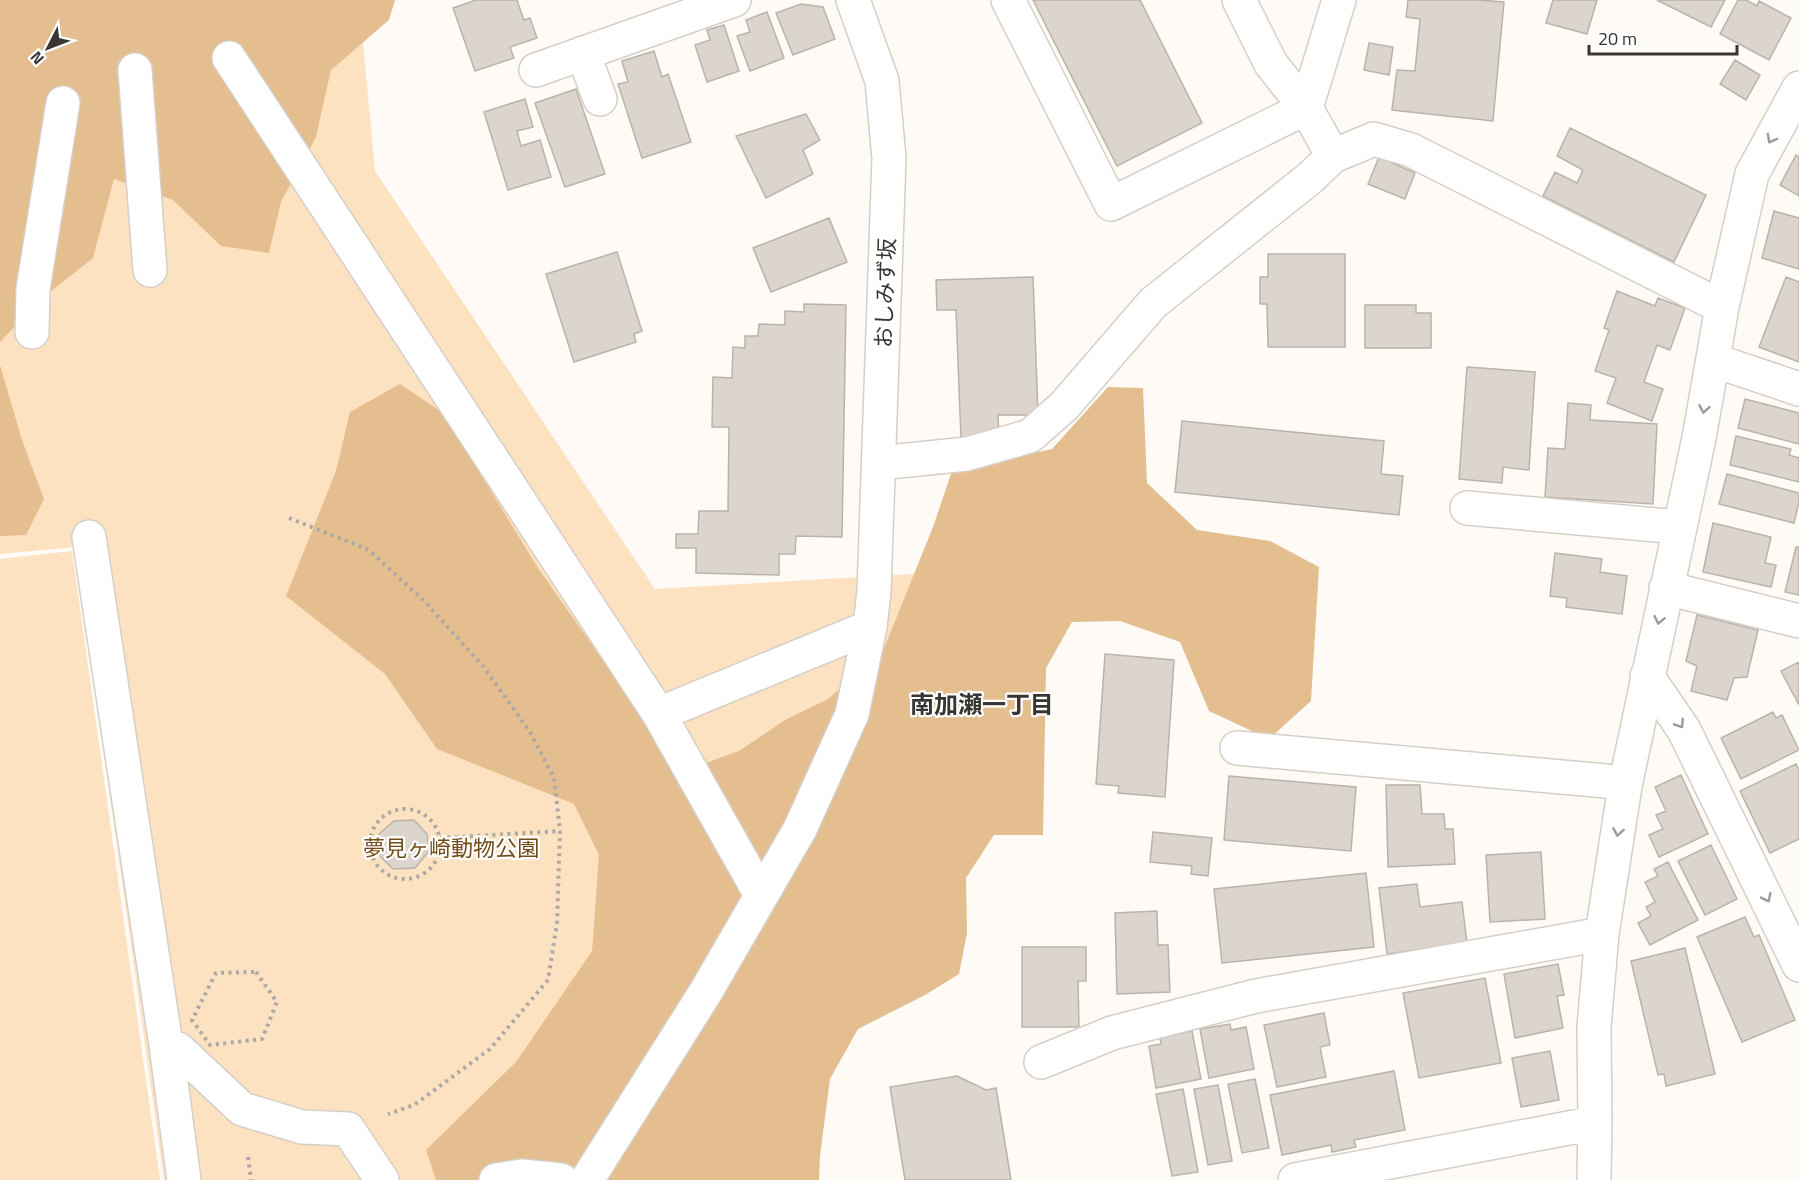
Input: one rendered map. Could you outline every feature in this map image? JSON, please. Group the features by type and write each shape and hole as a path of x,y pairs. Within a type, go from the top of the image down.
{"street":[{"path":"536,70 734,0"},
{"name":"おしみず坂","path":"587,1180 705,993 800,829 852,714 870,627 874,591 889,159 882,81 853,0"},
{"path":"1008,0 1111,204 1306,108 1339,0"},
{"path":"1239,0 1271,64 1306,108 1333,156"},
{"path":"583,53 600,99"},
{"path":"229,58 659,714 761,895"},
{"path":"135,69 150,270"},
{"path":"1594,1180 1596,1123 1594,1028 1602,934 1625,786 1699,438 1722,307 1752,174 1799,88"},
{"path":"32,332 33,289 63,103"},
{"path":"879,463 967,454 1030,436 1064,405 1153,303 1310,178 1333,156 1374,139 1411,150 1722,307"},
{"path":"1713,360 1799,389"},
{"path":"1467,508 1679,527"},
{"path":"89,537 166,1045 184,1180"},
{"path":"1666,588 1799,621"},
{"path":"659,714 870,627"},
{"path":"1647,676 1684,730 1799,965"},
{"path":"1237,748 1606,781 1625,786"},
{"path":"1041,1062 1112,1033 1256,996 1602,934"},
{"path":"166,1045 178,1049 242,1109 302,1127 348,1129 382,1180"},
{"path":"1295,1180 1596,1123"},
{"path":"496,1180 522,1176 561,1180"}],"path":[{"path":"289,518 369,550 425,602 483,666 530,732 554,778 560,831 557,923 548,980 490,1049 414,1105 348,1129"},
{"path":"407,809 422,813 434,824 440,838 440,854 432,867 419,876 404,879 388,875 376,864 371,849 371,834 379,820 392,811 407,809"},
{"path":"440,838 560,831"},
{"path":"256,972 277,1002 262,1039 210,1045 192,1020 216,973 256,972"}],"green space":[{"name":"夢見ヶ崎動物公園","path":"0,0 359,0 375,171 655,589 930,573 694,1180 164,1180 75,547 0,554"},
{"path":"72,551 160,1180 0,1180 0,559"}],"shaded area":[{"path":"0,0 395,0 389,20 331,70 316,137 281,202 269,253 221,246 173,200 114,179 93,258 40,300 0,342"},
{"path":"0,365 22,440 44,499 26,535 0,536"},
{"path":"400,384 443,413 538,568 632,702 675,774 739,751 785,720 828,699 883,651 933,527 952,471 1052,449 1108,387 1143,388 1147,483 1197,530 1270,541 1319,567 1311,701 1269,739 1209,711 1180,642 1120,621 1072,622 1046,668 1043,835 994,835 966,878 967,933 959,974 925,995 858,1029 830,1079 819,1180 436,1180 426,1150 516,1062 592,951 599,855 574,804 437,749 385,674 286,596 336,471 350,412"}],"building":[{"path":"476,0 517,0 524,20 530,18 537,38 510,47 514,58 475,71 453,8"},
{"path":"1033,0 1140,0 1202,123 1117,166"},
{"path":"1408,0 1504,2 1493,121 1392,110 1397,70 1415,71 1420,19 1406,17"},
{"path":"1553,0 1597,0 1587,34 1546,23"},
{"path":"1657,0 1725,0 1711,27"},
{"path":"1738,0 1746,0 1757,6 1759,1 1791,18 1769,60 1720,34"},
{"path":"801,4 823,7 835,39 793,55 776,13"},
{"path":"767,12 784,58 750,71 737,36 750,32 746,20"},
{"path":"724,25 739,71 707,82 695,45 710,40 707,30"},
{"path":"1369,43 1393,47 1389,75 1364,70"},
{"path":"654,51 662,77 668,74 691,142 642,158 618,84 628,82 622,61"},
{"path":"1735,60 1760,75 1746,100 1720,84"},
{"path":"576,89 605,174 565,187 535,103"},
{"path":"525,99 533,127 517,131 521,146 540,140 551,177 508,190 484,112"},
{"path":"806,114 820,140 803,150 813,174 766,198 736,136"},
{"path":"1570,128 1706,195 1674,262 1543,196 1555,172 1577,183 1583,170 1557,156"},
{"path":"1796,155 1799,157 1799,196 1780,185"},
{"path":"1379,157 1415,173 1405,199 1368,184"},
{"path":"1774,211 1799,218 1799,269 1762,258"},
{"path":"829,218 847,262 771,292 753,248"},
{"path":"617,252 642,331 634,334 636,342 574,362 546,274"},
{"path":"1268,254 1345,254 1345,347 1268,347 1267,304 1260,304 1260,277 1268,277"},
{"path":"1033,277 1038,415 998,415 999,434 961,439 956,310 937,310 936,280"},
{"path":"1786,277 1799,282 1799,362 1759,347"},
{"path":"1617,291 1655,306 1658,298 1685,308 1670,350 1657,345 1644,382 1663,389 1652,421 1607,403 1616,378 1595,371 1609,330 1604,328"},
{"path":"804,304 846,305 842,537 796,536 795,554 779,554 779,575 696,573 696,548 676,548 676,534 698,534 699,511 728,511 729,427 712,427 713,377 732,378 733,347 745,348 745,336 758,336 759,324 785,325 785,311 804,312"},
{"path":"1365,305 1416,305 1416,313 1431,313 1431,348 1365,348"},
{"path":"1467,367 1535,372 1529,470 1503,467 1502,483 1459,479"},
{"path":"1745,399 1799,413 1799,444 1738,428"},
{"path":"1568,403 1591,405 1590,420 1657,424 1653,504 1545,497 1548,448 1565,449"},
{"path":"1182,421 1384,441 1381,474 1403,476 1399,515 1175,492"},
{"path":"1736,436 1791,449 1789,455 1799,458 1799,482 1730,465"},
{"path":"1727,474 1799,493 1794,523 1719,504"},
{"path":"1713,523 1771,537 1765,563 1776,565 1771,587 1703,572"},
{"path":"1796,547 1799,547 1799,595 1785,592"},
{"path":"1555,553 1602,559 1600,572 1627,576 1622,614 1566,607 1567,598 1550,596"},
{"path":"1697,615 1758,630 1747,677 1734,678 1727,700 1691,691 1697,666 1686,661"},
{"path":"1105,654 1174,660 1165,797 1118,793 1119,786 1096,784"},
{"path":"1799,662 1799,705 1781,671"},
{"path":"1773,712 1776,718 1782,715 1799,750 1741,779 1721,738"},
{"path":"1796,764 1799,770 1799,839 1770,853 1740,791"},
{"path":"1681,775 1708,834 1659,857 1649,835 1663,829 1656,815 1666,811 1655,787"},
{"path":"1229,776 1356,787 1351,851 1224,840"},
{"path":"1386,785 1420,785 1422,814 1444,814 1445,829 1453,829 1455,864 1388,867"},
{"path":"414,820 427,834 429,851 415,868 393,869 380,856 379,834 394,821"},
{"path":"1153,832 1212,838 1208,876 1191,874 1192,866 1150,862"},
{"path":"1711,845 1737,899 1705,915 1678,861"},
{"path":"1541,852 1545,919 1490,922 1486,855"},
{"path":"1668,862 1698,920 1650,945 1638,923 1651,916 1646,907 1655,902 1645,882 1658,876 1654,869"},
{"path":"1366,873 1374,947 1222,963 1214,889"},
{"path":"1417,884 1420,907 1462,902 1467,943 1387,954 1379,888"},
{"path":"1157,911 1158,945 1168,945 1170,992 1117,994 1115,913"},
{"path":"1745,917 1754,937 1759,935 1795,1020 1742,1042 1697,937"},
{"path":"1022,947 1086,947 1086,981 1078,981 1079,1027 1022,1027"},
{"path":"1685,948 1715,1074 1666,1086 1664,1074 1658,1075 1631,961"},
{"path":"1558,964 1564,995 1557,996 1563,1028 1515,1038 1504,974"},
{"path":"1485,978 1501,1063 1419,1078 1403,993"},
{"path":"1324,1013 1330,1045 1320,1047 1326,1077 1277,1087 1264,1025"},
{"path":"1230,1024 1231,1030 1246,1027 1254,1069 1209,1078 1200,1029"},
{"path":"1192,1031 1201,1079 1156,1088 1149,1046 1161,1044 1160,1037"},
{"path":"1550,1051 1559,1100 1521,1107 1512,1058"},
{"path":"1394,1071 1405,1130 1354,1140 1356,1147 1332,1152 1331,1145 1282,1155 1270,1095"},
{"path":"957,1076 986,1090 996,1088 1011,1180 905,1180 890,1087"},
{"path":"1255,1079 1269,1148 1242,1153 1228,1084"},
{"path":"1218,1085 1232,1161 1208,1165 1194,1089"},
{"path":"1183,1089 1198,1172 1172,1176 1156,1094"}],"district":[{"name":"南加瀬一丁目","path":"982,704"}]}
